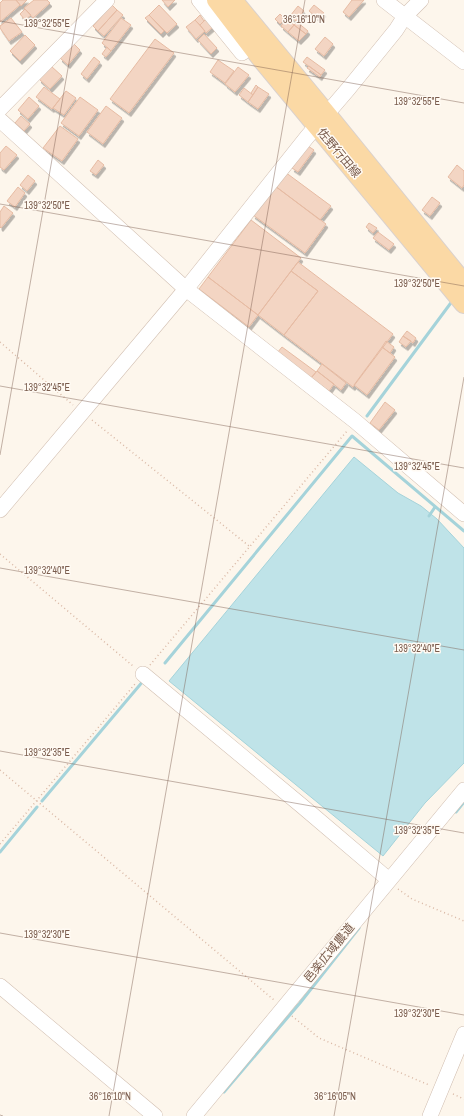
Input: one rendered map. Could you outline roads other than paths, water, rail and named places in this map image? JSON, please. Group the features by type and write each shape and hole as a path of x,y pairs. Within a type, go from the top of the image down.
{"main road":[{"name":"佐野行田線","path":"233,0 322,120 464,304"},
{"name":"佐野行田線","path":"205,1 261,60 322,120 464,283"}],"street":[{"path":"0,109 107,0"},
{"path":"384,0 464,62"},
{"path":"0,510 186,289 382,48 405,16 421,0"},
{"path":"205,1 242,53"},
{"path":"0,120 186,289 355,422 464,514"},
{"path":"143,674 392,883"},
{"name":"邑楽広域農道","path":"194,1116 288,1012 392,883 464,790"},
{"path":"0,986 155,1116"},
{"path":"430,1116 464,1034"}],"water":[{"path":"354,457 398,493 421,506 437,519 464,548 464,763 425,803 383,856 169,681"}],"waterway":[{"path":"367,416 453,300"},
{"path":"165,663 352,436 464,531"},
{"path":"429,516 435,507"},
{"path":"42,801 144,680"},
{"path":"456,812 464,802"},
{"path":"0,852 37,807"},
{"path":"224,1092 300,1003 359,928"}]}
